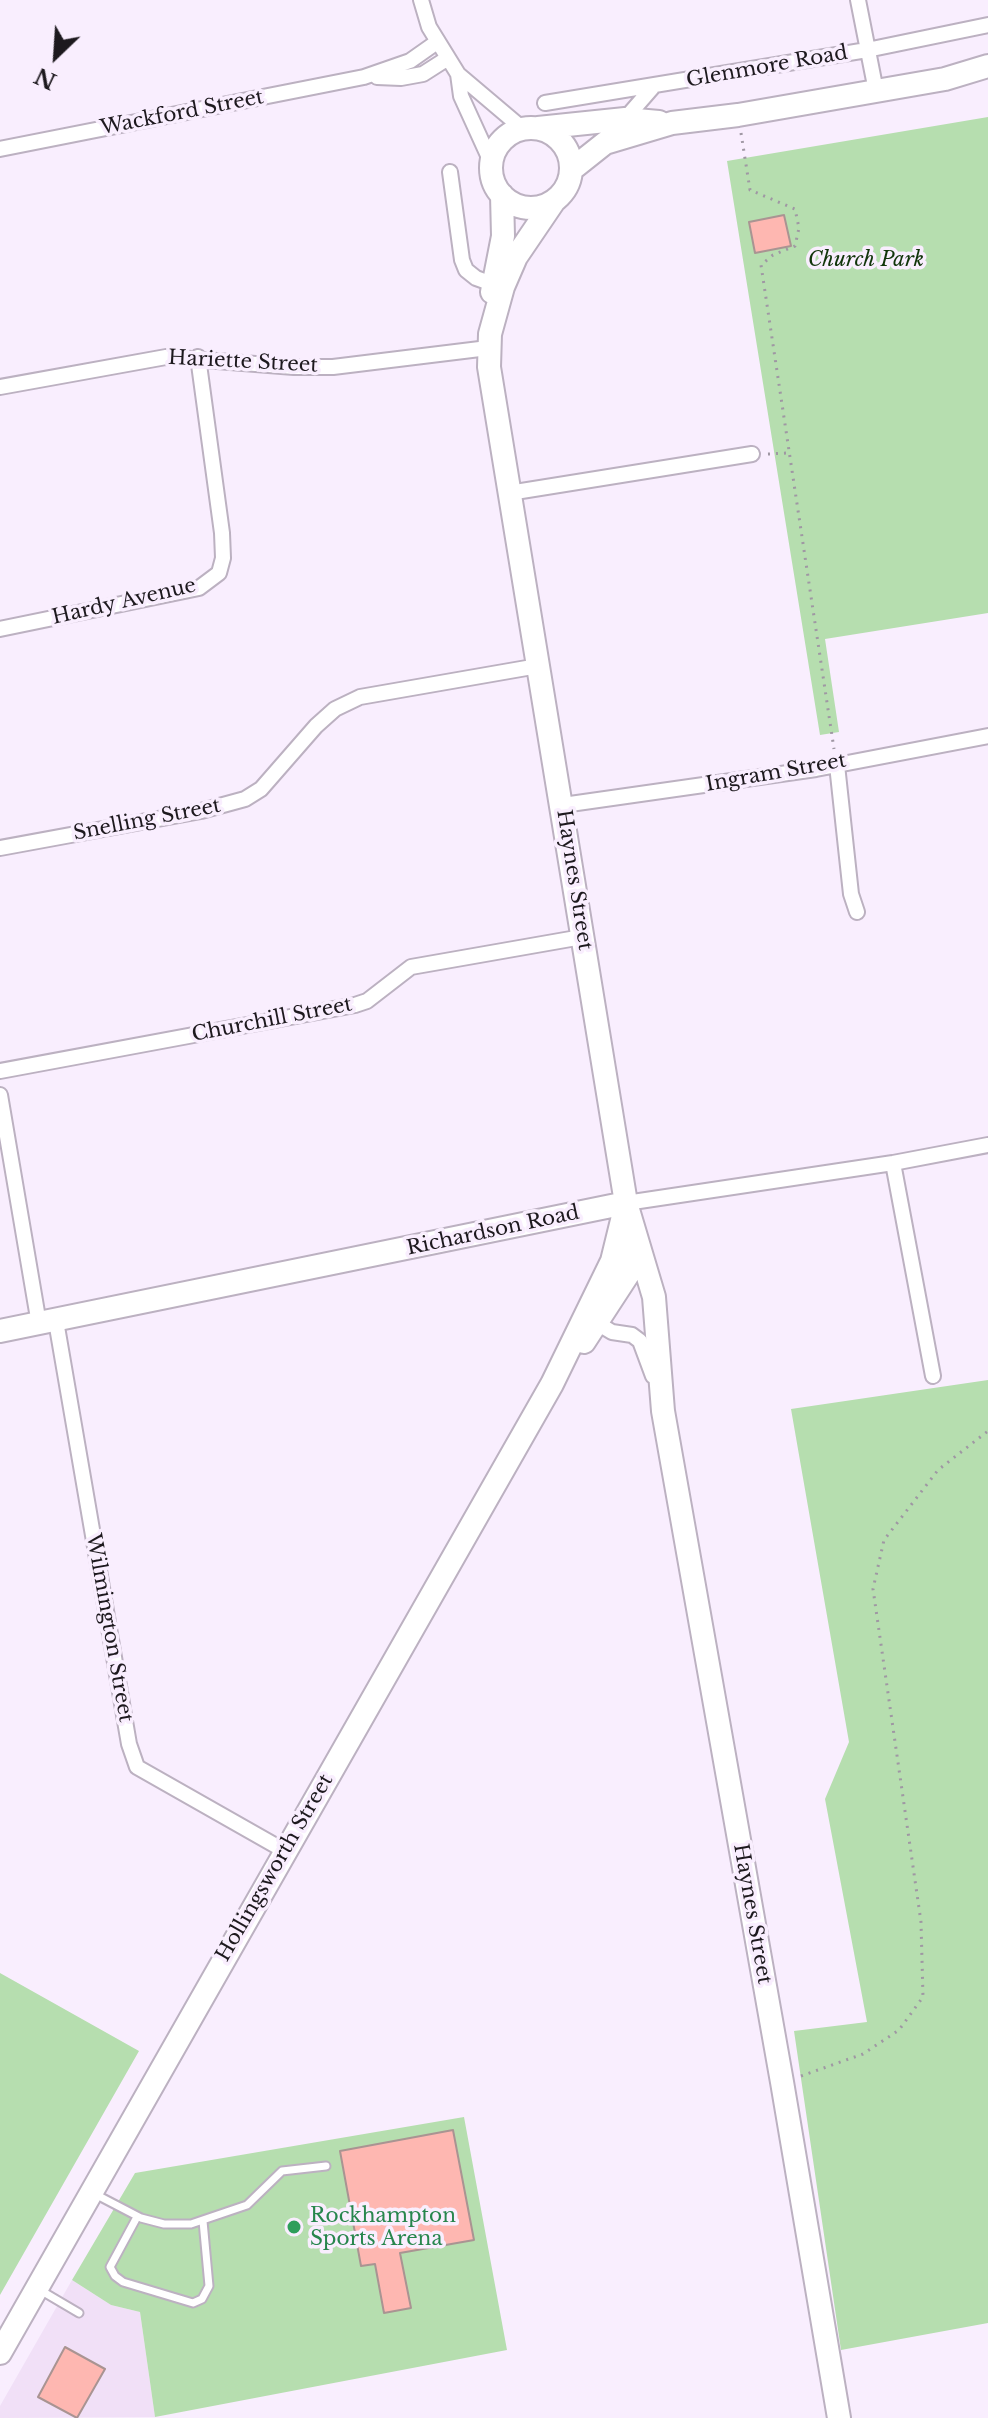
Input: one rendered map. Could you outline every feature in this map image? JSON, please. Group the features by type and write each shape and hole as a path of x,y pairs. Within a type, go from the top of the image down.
{"street":[{"path":"421,0 437,42 458,74 529,129 557,138 565,147 571,170 563,193 554,201 497,286"},
{"path":"858,0 876,91"},
{"name":"Glenmore Road","path":"545,103 652,88 988,25"},
{"name":"Wackford Street","path":"0,149 364,77 410,61 437,42"},
{"name":"Wackford Street","path":"364,77 401,78 423,74 448,58"},
{"name":"Glenmore Road","path":"571,170 605,143 672,123 738,115 945,79 988,66"},
{"path":"458,74 461,96 492,164"},
{"path":"625,119 652,88"},
{"name":"Glenmore Road","path":"529,129 625,119 672,123"},
{"path":"497,286 503,236 502,195 492,175 492,164 502,141 529,129"},
{"path":"450,172 466,270 480,280 497,286"},
{"path":"502,195 522,207 533,208 554,201"},
{"name":"Haynes Street","path":"497,286 488,348 489,367 509,493 563,805 626,1203 654,1297 663,1411 839,2418"},
{"name":"Hariette Street","path":"0,387 166,357 333,367 488,348"},
{"name":"Hardy Avenue","path":"0,629 199,588 219,573 223,558 222,533 198,357"},
{"path":"509,493 752,454"},
{"name":"Snelling Street","path":"0,848 201,811 245,799 261,789 335,709 360,697 538,666"},
{"name":"Ingram Street","path":"563,805 837,765 988,736"},
{"path":"837,765 851,894 857,912"},
{"name":"Churchill Street","path":"0,1071 355,1005 367,1001 411,967 582,937"},
{"path":"0,1095 48,1322"},
{"name":"Richardson Road","path":"0,1331 626,1203 893,1163 988,1145"},
{"path":"893,1163 933,1376"},
{"name":"Hollingsworth Street","path":"591,1319 612,1261 626,1203"},
{"name":"Hollingsworth Street","path":"0,2353 552,1384 591,1319 627,1276 637,1244"},
{"name":"Haynes Street","path":"591,1319 612,1332 632,1335 640,1341 663,1411"},
{"name":"Wilmington Street","path":"48,1322 129,1744 137,1767 285,1851"}],"lane":[{"path":"91,2192 137,2217 164,2224 191,2224 247,2205 282,2171 326,2166"},
{"path":"137,2217 110,2267 115,2276 123,2282 193,2303 202,2299 209,2286 203,2221"},
{"path":"37,2288 79,2313"}],"path":[{"path":"738,115 750,190 795,209 799,228 795,246 773,255 761,265 837,765"},
{"path":"752,454 789,453"},
{"path":"782,2082 863,2054 899,2030 923,1997 921,1922 873,1589 884,1540 938,1470 988,1431"}],"shaded area":[{"path":"72,2280 111,2305 140,2312 155,2417 0,2418 0,2406"}],"green space":[{"name":"Church Park","path":"988,117 988,613 825,639 839,732 820,735 727,161"},
{"path":"988,1380 988,2323 841,2350 794,2031 867,2022 825,1799 849,1742 791,1409"},
{"path":"0,1973 139,2051 0,2295"},
{"name":"Rockhampton Sports Arena","path":"464,2117 507,2350 155,2417 140,2312 111,2305 72,2280 135,2173"}],"building":[{"path":"784,215 791,246 755,253 749,222"},
{"path":"453,2130 474,2240 400,2253 411,2308 384,2313 375,2264 361,2266 340,2151"},
{"path":"65,2347 105,2369 77,2418 38,2397"}],"place":[{"name":"Rockhampton Sports Arena","path":"294,2227"}]}
